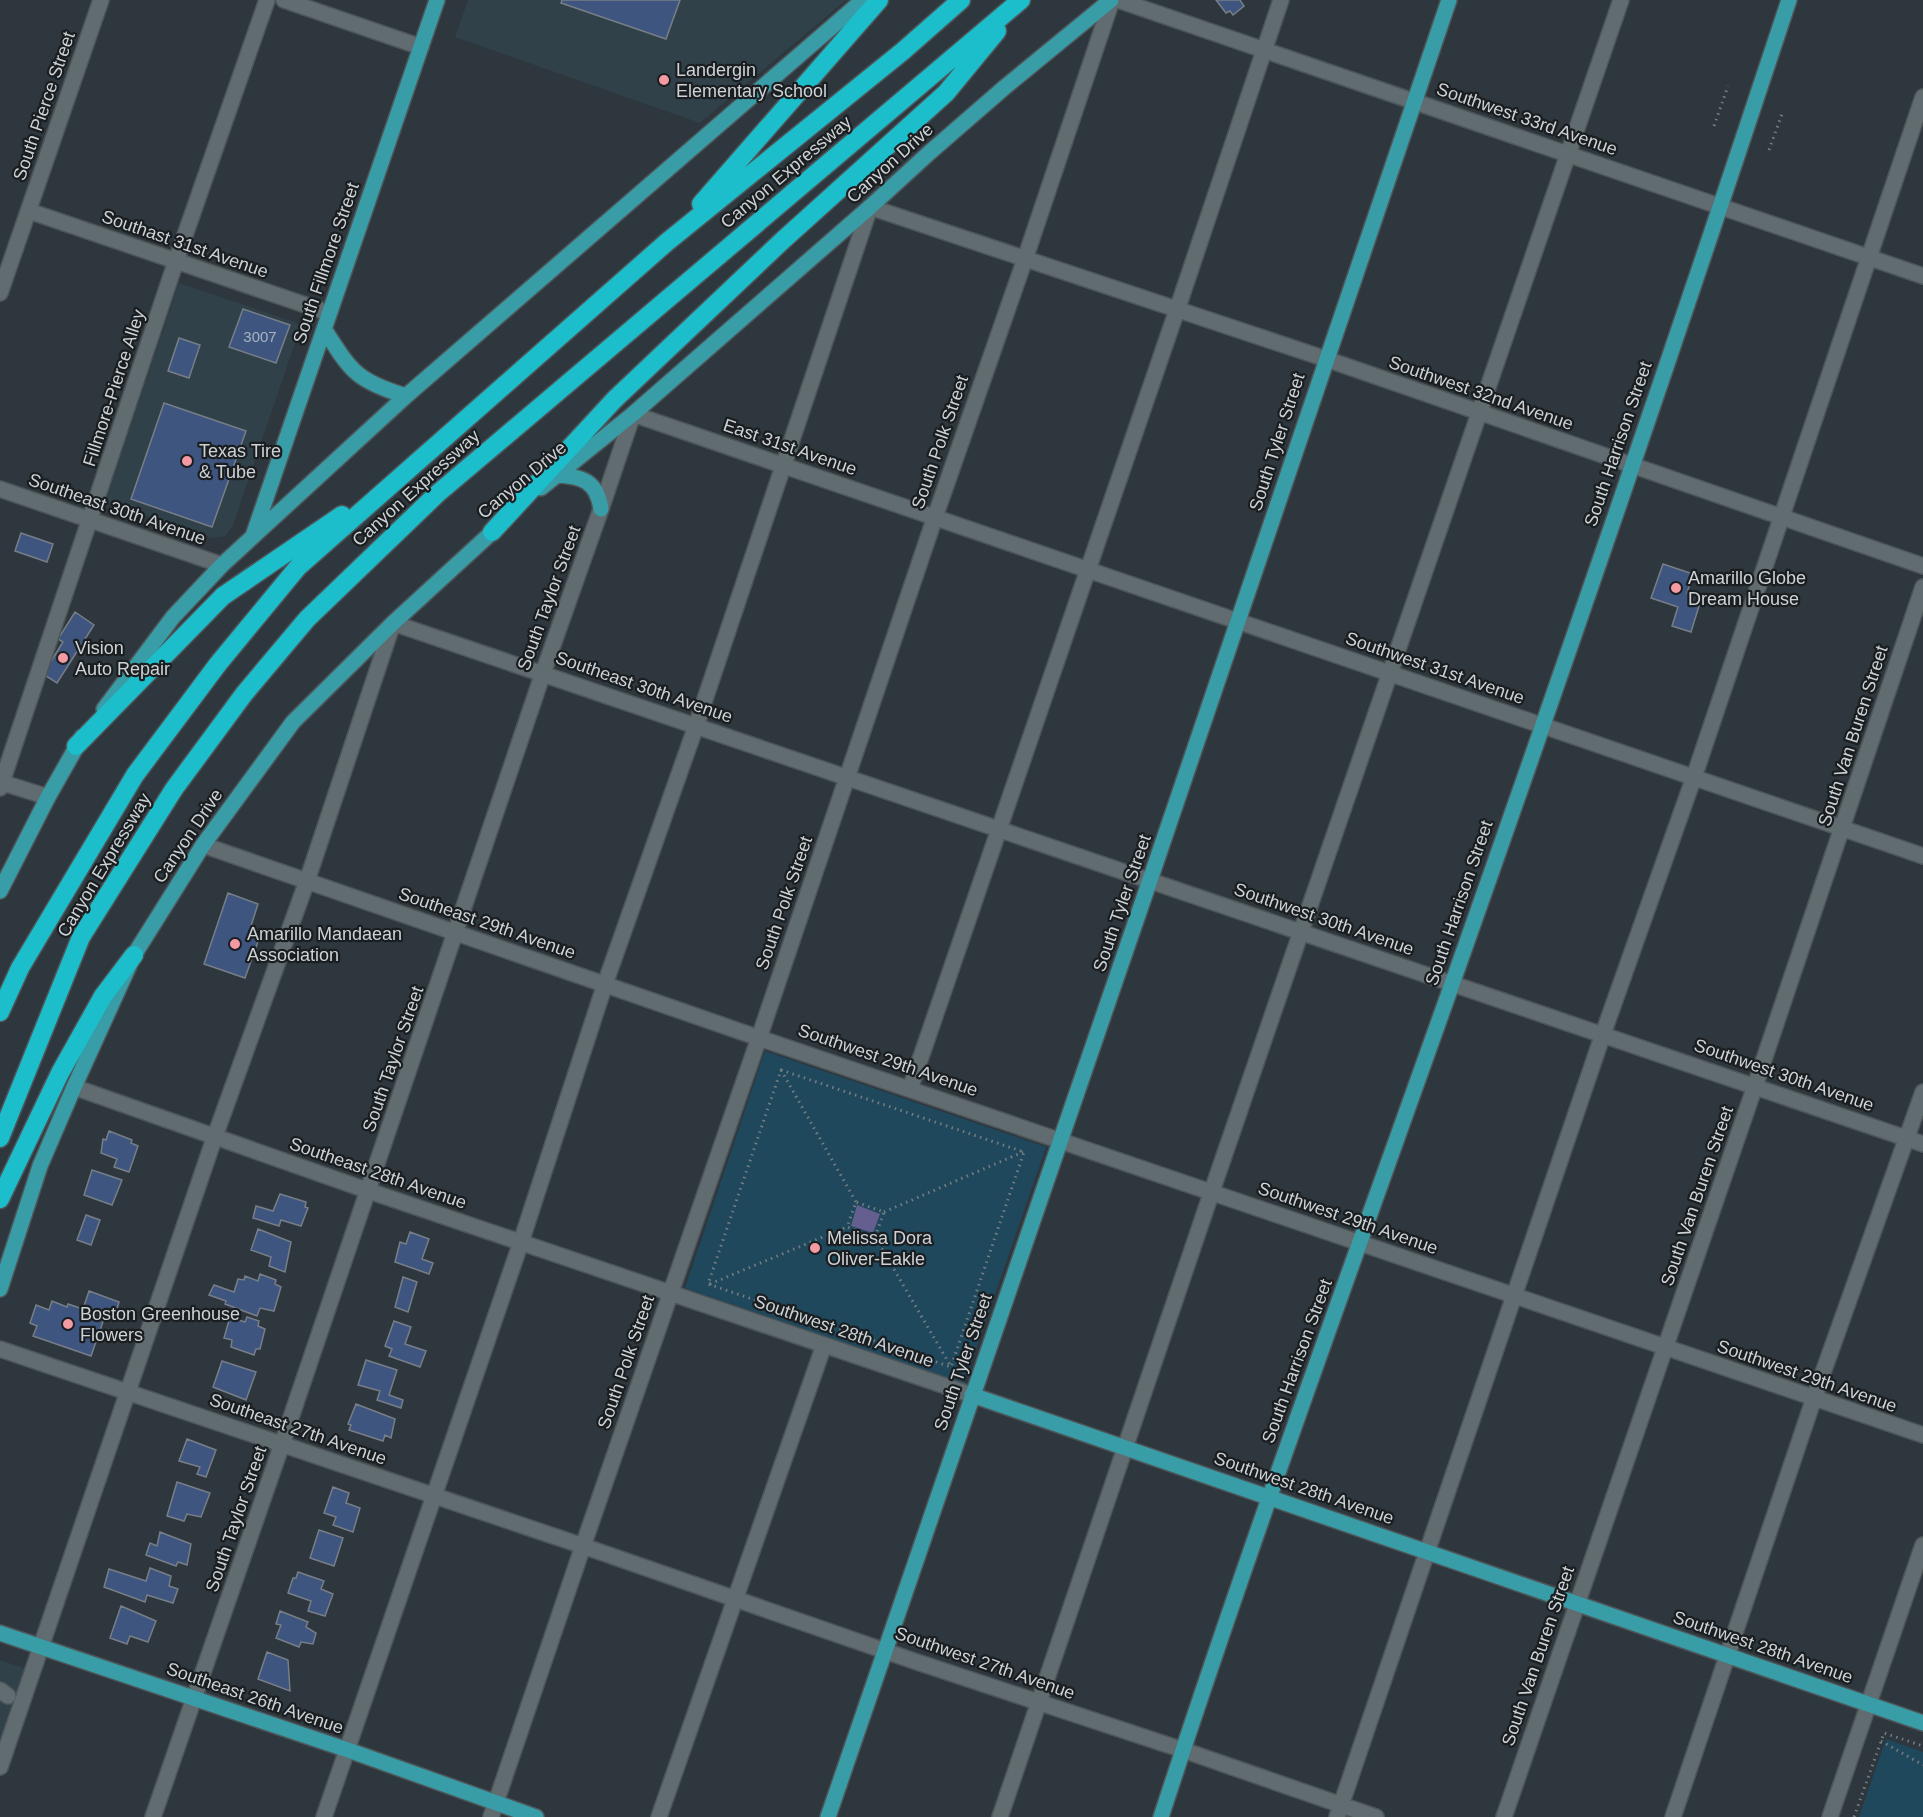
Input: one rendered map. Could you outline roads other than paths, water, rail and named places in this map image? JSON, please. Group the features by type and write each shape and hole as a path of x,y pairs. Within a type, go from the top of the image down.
{"highway":[{"path":"667,242 879,0"},
{"name":"Canyon Expressway","path":"0,1012 20,968 135,775 211,673 298,567 667,242 903,51 961,0"},
{"path":"492,532 615,399 782,241 946,93 1022,0"},
{"name":"Canyon Expressway","path":"0,1138 81,937 174,789 244,694 307,619 437,494 1022,0"},
{"path":"76,746 224,596 408,470"},
{"path":"0,1199 66,1063 103,996 134,955"}],"main road":[{"name":"South Fillmore Street","path":"252,538 437,0"},
{"path":"0,891 76,746 173,616 222,565 406,396 863,0"},
{"name":"Canyon Drive","path":"0,1289 40,1166 134,955 202,845 293,722 393,623 492,532 556,476 633,414 1005,87 1111,0"},
{"name":"South Tyler Street","path":"828,1817 1449,0"},
{"name":"South Harrison Street","path":"1161,1817 1269,1496 1542,725 1790,0"},
{"path":"324,329 343,358 365,381 381,389 406,396"},
{"path":"556,476 583,478 599,496 601,509"},
{"name":"Southwest 28th Avenue","path":"972,1395 1923,1723"},
{"name":"Southeast 26th Avenue","path":"0,1633 348,1750 494,1810 536,1817"}],"street":[{"name":"South Pierce Street","path":"0,293 101,0"},
{"name":"Fillmore-Pierce Alley","path":"1,784 176,261 267,0"},
{"path":"284,0 421,47"},
{"name":"South Polk Street","path":"494,1810 935,517 1025,260 1111,0"},
{"name":"Southwest 33rd Avenue","path":"1118,0 1923,276"},
{"path":"910,1089 1178,310 1281,0"},
{"path":"1000,1817 1212,1191 1621,0"},
{"path":"1339,1811 1603,1034 1694,777 1923,97"},
{"path":"324,1817 521,1242 605,984 696,726 870,207"},
{"name":"Southwest 32nd Avenue","path":"870,207 1326,359 1923,566"},
{"name":"Southast 31st Avenue","path":"28,211 329,314"},
{"name":"East 31st Avenue","path":"633,414 935,517"},
{"name":"South Taylor Street","path":"153,1817 633,414"},
{"name":"Southeast 30th Avenue","path":"0,489 222,565"},
{"name":"Southwest 31st Avenue","path":"935,517 1923,856"},
{"name":"South Van Buren Street","path":"1504,1817 1843,828 1923,587"},
{"path":"0,1767 214,1136 307,881 393,623"},
{"name":"Southeast 30th Avenue","path":"393,623 847,778"},
{"name":"Southwest 30th Avenue","path":"847,778 1923,1144"},
{"path":"1,784 48,797"},
{"name":"Southeast 29th Avenue","path":"202,845 759,1038"},
{"name":"Southwest 29th Avenue","path":"759,1038 1923,1435"},
{"name":"Southeast 28th Avenue","path":"74,1087 369,1191 671,1293"},
{"path":"1673,1817 1814,1398 1923,1092"},
{"name":"Southwest 28th Avenue","path":"671,1293 972,1395"},
{"path":"659,1817 824,1345"},
{"name":"Southeast 27th Avenue","path":"0,1349 583,1546"},
{"path":"1830,1817 1923,1545"},
{"name":"Southwest 27th Avenue","path":"583,1546 1183,1750 1339,1811 1376,1817"}],"place":[{"name":"Landergin Elementary School","path":"664,80"},
{"name":"Texas Tire & Tube","path":"187,461"},
{"name":"Amarillo Globe Dream House","path":"1676,588"},
{"name":"Vision Auto Repair","path":"63,658"},
{"name":"Amarillo Mandaean Association","path":"235,944"},
{"name":"Melissa Dora Oliver-Eakle","path":"815,1248"},
{"name":"Boston Greenhouse Flowers","path":"68,1324"}]}
